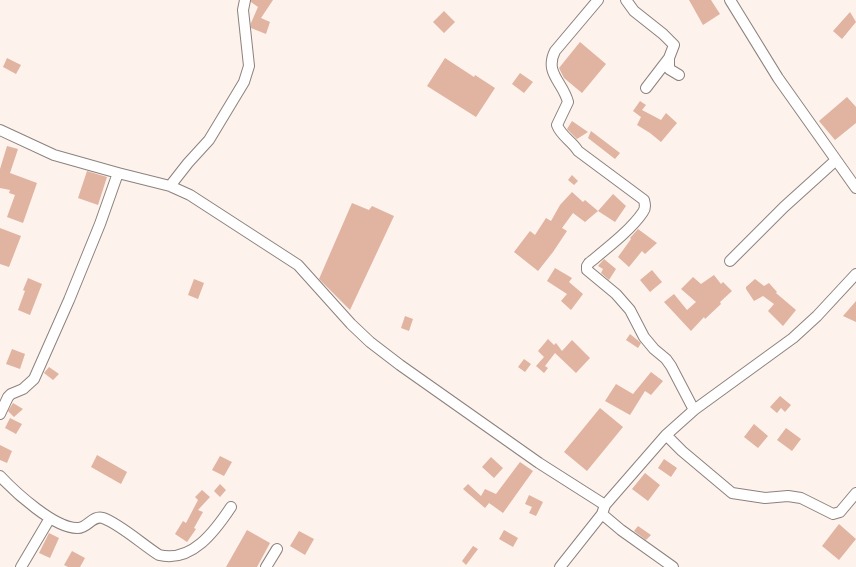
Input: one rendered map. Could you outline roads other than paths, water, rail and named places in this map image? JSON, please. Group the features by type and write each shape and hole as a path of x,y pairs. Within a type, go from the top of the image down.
{"street":[{"path":"170,186 209,140 244,82 249,66 243,10 245,0"},
{"path":"598,0 555,51 552,57 552,72 563,87 568,102 557,125 560,133 573,143 578,151 644,200 645,204 644,211 639,217 587,266 587,270 616,294 630,310 644,337 671,366 694,410"},
{"path":"626,0 634,11 663,34 674,45 669,58 646,88"},
{"path":"730,0 778,78 856,188"},
{"path":"669,58 669,69 679,74"},
{"path":"0,130 54,155 170,186 190,195 298,265 351,324 370,342 434,390 603,509 621,530 673,567"},
{"path":"730,262 784,207 836,160"},
{"path":"0,414 8,397 11,394 23,389 34,379 69,300 100,224 118,173"},
{"path":"560,567 603,509 666,435 694,410 793,338 817,316 856,274"},
{"path":"666,435 682,451 732,492 765,498 788,496 801,498 833,514 840,512 856,492"},
{"path":"0,476 25,500 50,518 76,528 81,528 97,518 102,518 131,535 159,555 166,557 183,553 206,540 231,507"},
{"path":"21,567 50,518"},
{"path":"266,567 277,549"}]}
